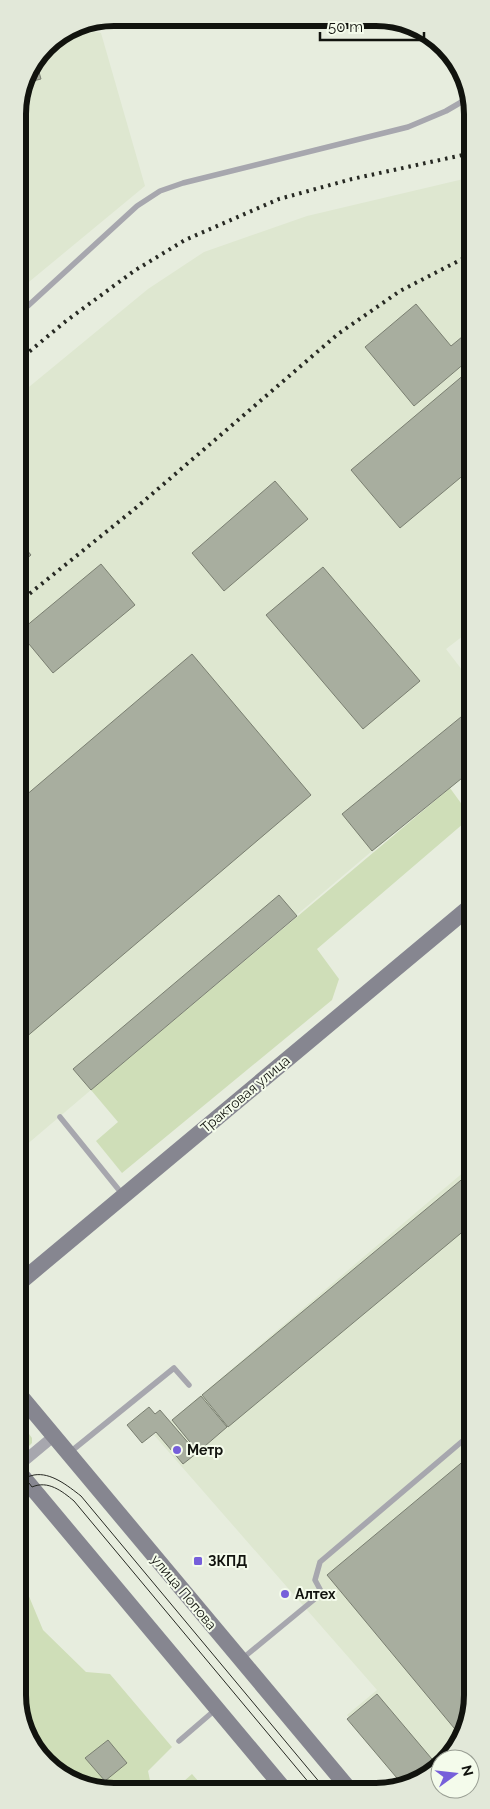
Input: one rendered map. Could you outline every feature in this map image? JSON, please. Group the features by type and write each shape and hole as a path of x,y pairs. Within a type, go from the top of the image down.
{"main road":[{"name":"Трактовая улица","path":"26,1277 464,912"},
{"name":"улица Попова","path":"26,1403 344,1783"},
{"path":"26,1481 279,1783"}],"street":[{"path":"26,1459 54,1436"}],"lane":[{"path":"26,308 137,206 160,191 183,183 408,127 446,111 463,101"},
{"path":"60,1117 124,1196"},
{"path":"68,1453 174,1368 189,1385"},
{"path":"241,1660 322,1592 314,1580 320,1562 464,1440"},
{"path":"179,1741 217,1709"}],"shaded area":[{"path":"90,30 101,33 145,186 26,284 26,108 29,91 35,75 44,60 70,38"},
{"path":"464,179 464,635 446,649 464,673 464,776 372,851 26,1145 26,389 148,289 204,252 307,216"},
{"path":"450,788 464,807 464,823 317,949 339,979 332,1000 122,1173 96,1141 118,1122 91,1090"},
{"path":"464,1172 464,1701 457,1729 445,1749 430,1749 430,1765 404,1778 400,1779 347,1715 377,1690 154,1435"},
{"path":"26,1430 32,1438 32,1443 27,1447"},
{"path":"26,1588 43,1630 86,1672 110,1674 172,1747 148,1771 151,1783 97,1781 86,1778 60,1765 41,1744 35,1734 27,1707"},
{"path":"192,1774 200,1783 182,1783"}],"building":[{"path":"38,70 41,79 33,81"},
{"path":"416,304 451,346 464,335 464,364 414,406 365,347"},
{"path":"464,375 464,475 400,528 351,470"},
{"path":"275,481 308,519 224,591 192,553"},
{"path":"26,549 31,555 26,559"},
{"path":"101,564 135,605 53,673 26,640 26,626"},
{"path":"323,567 420,681 363,729 266,615"},
{"path":"192,654 311,795 26,1037 26,795"},
{"path":"464,715 464,776 372,851 342,814"},
{"path":"279,895 297,916 91,1090 73,1069"},
{"path":"464,1178 464,1231 228,1427 202,1395"},
{"path":"201,1396 227,1427 198,1452 172,1420"},
{"path":"149,1407 155,1414 160,1410 197,1453 183,1464 156,1432 142,1443 127,1425"},
{"path":"464,1461 464,1701 456,1731 327,1575"},
{"path":"377,1694 430,1757 430,1765 398,1779 347,1719"},
{"path":"108,1740 127,1763 105,1781 85,1758"}],"tram line":[{"path":"26,1478 34,1475 47,1476 71,1488 81,1496 320,1783"},
{"path":"26,1484 29,1483 32,1487 38,1485 49,1486 60,1490 74,1501 309,1783"}],"railway":[{"path":"26,354 66,321 134,271 185,240 279,199 352,179 464,155"},
{"path":"26,597 137,507 338,334 400,291 464,258"}],"place":[{"name":"Метр","path":"177,1450"},
{"name":"ЗКПД","path":"198,1561"},
{"name":"Алтех","path":"285,1594"}]}
